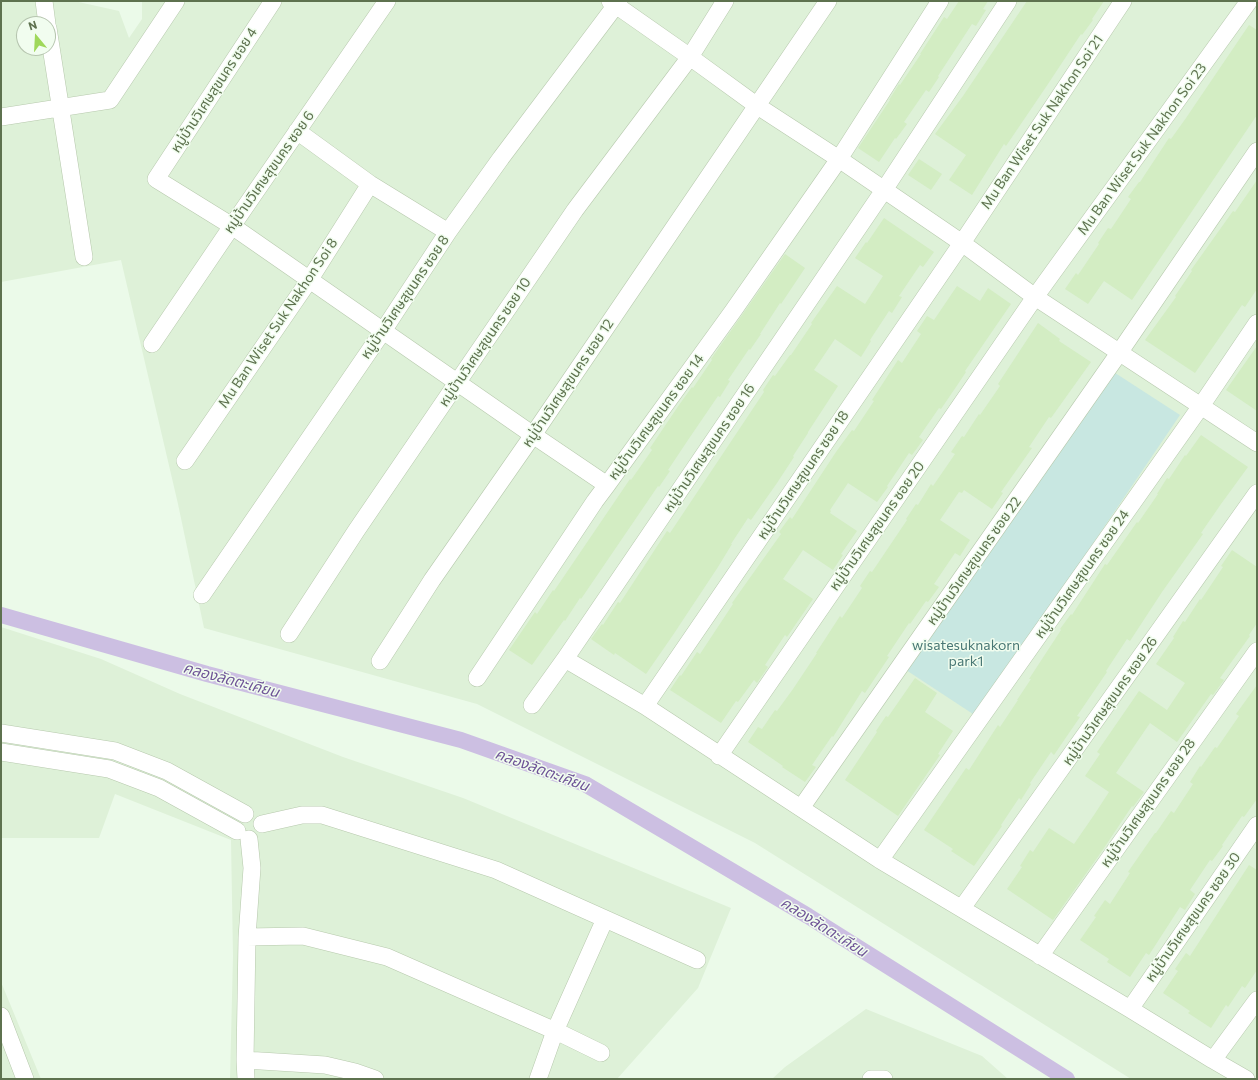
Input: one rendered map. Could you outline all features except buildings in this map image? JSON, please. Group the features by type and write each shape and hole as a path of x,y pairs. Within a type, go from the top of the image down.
{"street":[{"path":"44,1 46,16"},
{"path":"1,117 110,100 176,1"},
{"name":"หมู่บ้านวิเศษสุขนคร ซอย 4","path":"232,226 156,179 273,1"},
{"name":"หมู่บ้านวิเศษสุขนคร ซอย 6","path":"152,344 387,1"},
{"name":"หมู่บ้านวิเศษสุขนคร ซอย 10","path":"289,634 356,531 575,210 690,57 725,1"},
{"name":"หมู่บ้านวิเศษสุขนคร ซอย 12","path":"380,661 432,580 533,435 828,1"},
{"name":"หมู่บ้านวิเศษสุขนคร ซอย 14","path":"477,678 595,501 733,311 839,159 940,1"},
{"name":"หมู่บ้านวิเศษสุขนคร ซอย 16","path":"532,705 565,659 884,190 1008,1"},
{"name":"Mu Ban Wiset Suk Nakhon Soi 21","path":"962,243 1123,1"},
{"name":"Mu Ban Wiset Suk Nakhon Soi 23","path":"1035,297 1249,1"},
{"path":"615,2 756,105 839,159 962,243 1035,297 1257,443"},
{"name":"หมู่บ้านวิเศษสุขนคร ซอย 8","path":"202,595 383,331 448,232 615,2"},
{"path":"53,56 84,257"},
{"path":"297,131 370,184 448,232"},
{"name":"หมู่บ้านวิเศษสุขนคร ซอย 22","path":"801,808 1120,353 1257,151"},
{"name":"Mu Ban Wiset Suk Nakhon Soi 8","path":"185,461 310,279 370,184"},
{"path":"232,226 607,485"},
{"name":"หมู่บ้านวิเศษสุขนคร ซอย 18","path":"645,706 962,243"},
{"name":"หมู่บ้านวิเศษสุขนคร ซอย 20","path":"719,756 1035,297"},
{"name":"หมู่บ้านวิเศษสุขนคร ซอย 24","path":"880,860 1201,406 1257,323"},
{"name":"หมู่บ้านวิเศษสุขนคร ซอย 26","path":"962,908 1257,493"},
{"name":"หมู่บ้านวิเศษสุขนคร ซอย 28","path":"1040,956 1257,651"},
{"path":"565,659 645,706 719,756 880,860 1246,1079"},
{"path":"1,733 115,750 167,771 245,814 254,814 261,820 262,830 255,838 243,835 159,788 109,769 86,764 1,752"},
{"path":"120,773 125,755"},
{"path":"193,807 204,792"},
{"path":"245,814 237,821 243,835 252,868 247,938 246,1079"},
{"path":"262,824 302,815 322,815 496,870 697,960"},
{"name":"หมู่บ้านวิเศษสุขนคร ซอย 30","path":"1130,1009 1257,825"},
{"path":"538,1079 555,1031 605,919"},
{"path":"247,938 303,936 387,957 555,1031 601,1053"},
{"path":"1213,1060 1257,1000"},
{"path":"1,1018 25,1079"},
{"path":"245,1060 325,1065 355,1072 375,1079"},
{"path":"871,1079 884,1079"}],"shaded area":[{"path":"1,1 74,1 119,11 129,38 142,19 142,1 1257,1 1257,1079 1131,1079 755,843 477,704 204,628 178,504 121,260 1,282"},
{"path":"1,627 101,659 180,694 343,757 463,798 731,908 698,988 617,1079 230,1079 233,956 231,840 115,794 99,838 1,838"},
{"path":"1,982 41,1079 1,1079"},
{"path":"866,1009 982,1056 1008,1079 772,1079 785,1067"}],"green space":[{"name":"wisatesuknakorn park1","path":"1109,369 1180,415 976,716 903,668"}],"waterway":[{"name":"คลองลัดตะเคียน","path":"1,615 207,674 461,740 585,784 808,916 1067,1079"}]}
